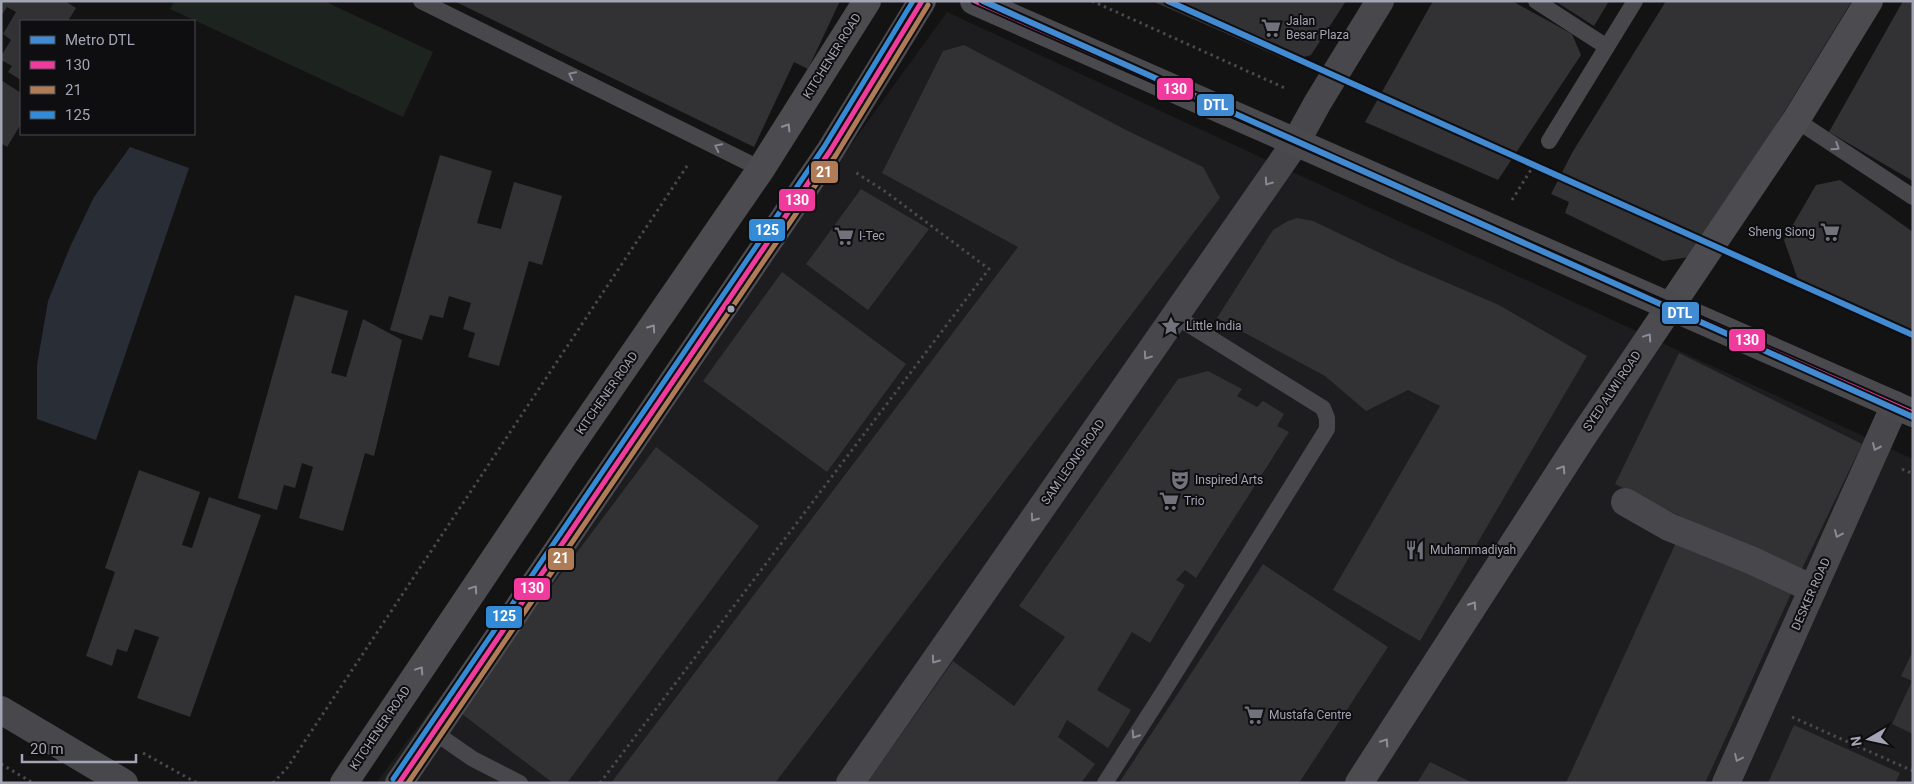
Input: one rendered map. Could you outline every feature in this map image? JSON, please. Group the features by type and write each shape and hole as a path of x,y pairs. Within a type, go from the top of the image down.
{"main road":[{"path":"974,1 1904,409"}],"street":[{"name":"KITCHENER ROAD","path":"344,783 559,462 762,168 867,1"},
{"path":"399,783 830,151 922,1"},
{"name":"SAM LEONG ROAD","path":"850,783 1296,142 1318,102 1380,1"},
{"name":"SYED ALWI ROAD","path":"1358,783 1669,306 1796,120 1869,1"},
{"name":"DESKER ROAD","path":"1726,783 1813,589 1904,409"},
{"path":"1625,502 1669,528 1753,561 1813,589"},
{"path":"1,710 124,783"}],"lane":[{"path":"421,1 762,168"},
{"path":"1536,1 1607,48"},
{"path":"1549,141 1635,1"},
{"path":"1796,120 1913,197"},
{"path":"1105,783 1327,429 1327,418 1322,408 1175,316"},
{"path":"434,732 473,759 520,783"}],"path":[{"path":"1092,1 1318,102"},
{"path":"273,783 287,768 705,140"},
{"path":"1495,228 1549,141"},
{"path":"600,783 989,269 886,192"},
{"path":"1762,703 1913,771"},
{"path":"1,764 33,783"}],"shaded area":[{"path":"174,1 324,1 433,52 403,117 170,9"},
{"name":"Little India","path":"947,12 1913,459 1913,783 376,783 815,194"},
{"path":"130,147 189,168 96,440 37,419 37,365 48,301 70,247 94,197"}],"building":[{"path":"1,1 65,1 76,8 69,20 20,20 20,79 8,72 12,66 1,60 1,56 11,40 3,34 16,12 7,7 1,16"},
{"path":"454,1 840,1 808,69 794,62 754,147"},
{"name":"Jalan Besar Plaza","path":"1152,1 1346,1 1311,55 1289,61"},
{"path":"1433,1 1512,1 1572,34 1581,55 1498,180 1365,122"},
{"path":"1555,1 1609,1 1594,26"},
{"path":"1666,1 1852,1 1775,127 1690,257 1663,261 1565,213 1569,202 1551,194 1572,153"},
{"path":"1903,1 1913,1 1913,181 1829,132"},
{"path":"964,45 1128,131 1203,167 1220,198 775,783 611,783 1018,247 882,173 943,51"},
{"path":"1,80 20,92 20,126 7,147 1,143"},
{"path":"440,155 492,171 477,223 501,229 514,182 562,196 542,265 529,261 499,366 468,357 475,333 463,329 471,303 449,296 443,318 430,315 422,340 390,330"},
{"path":"1840,180 1913,232 1913,332 1798,280 1784,240 1816,185"},
{"path":"861,189 929,229 868,310 806,264"},
{"path":"1297,218 1313,221 1401,263 1499,305 1587,356 1420,641 1333,590 1440,406 1408,390 1366,411 1325,376 1217,318 1273,230"},
{"path":"782,272 906,364 827,472 703,381"},
{"path":"295,295 348,311 331,373 346,377 363,319 402,340 374,456 365,453 343,531 299,518 313,467 302,463 295,488 284,485 277,510 238,498"},
{"path":"1679,353 1862,444 1799,575 1615,484"},
{"name":"Trio","path":"1208,371 1242,389 1237,396 1257,407 1263,401 1284,414 1277,426 1289,432 1196,578 1185,570 1176,580 1185,585 1150,643 1132,632 1097,690 1131,710 1108,748 1067,720 1058,737 1095,764 1081,783 867,783 953,661 1014,706 1065,637 1019,606 1178,379"},
{"path":"656,447 759,526 567,783 553,783 458,711"},
{"path":"139,470 200,492 182,545 192,548 209,497 261,515 190,717 137,698 159,637 135,629 127,652 117,649 112,666 86,656 115,572 105,568"},
{"path":"1679,536 1793,589 1733,722 1705,783 1566,783"},
{"name":"Mustafa Centre","path":"1263,564 1388,647 1299,783 1119,783"},
{"path":"1913,651 1913,734 1892,724 1912,681 1901,676"},
{"path":"1794,725 1900,773 1895,783 1768,783"},
{"path":"1430,762 1473,783 1417,783"}],"metro line":[{"name":"DTL","path":"983,1 1913,417"},
{"name":"DTL","path":"1168,1 1913,335"}],"transit line":[{"name":"125","path":"393,779 824,147 913,1"},
{"name":"130","path":"399,783 830,151 922,1"},
{"name":"130","path":"975,1 1913,413"},
{"name":"21","path":"408,783 836,155 928,5"}],"place":[{"name":"Jalan Besar Plaza","path":"1271,28"},
{"name":"Sheng Siong","path":"1830,232"},
{"name":"I-Tec","path":"844,236"},
{"name":"Little India","path":"1171,326"},
{"name":"Inspired Arts","path":"1180,480"},
{"name":"Trio","path":"1169,501"},
{"name":"Muhammadiyah","path":"1415,550"},
{"name":"Mustafa Centre","path":"1254,715"}]}
